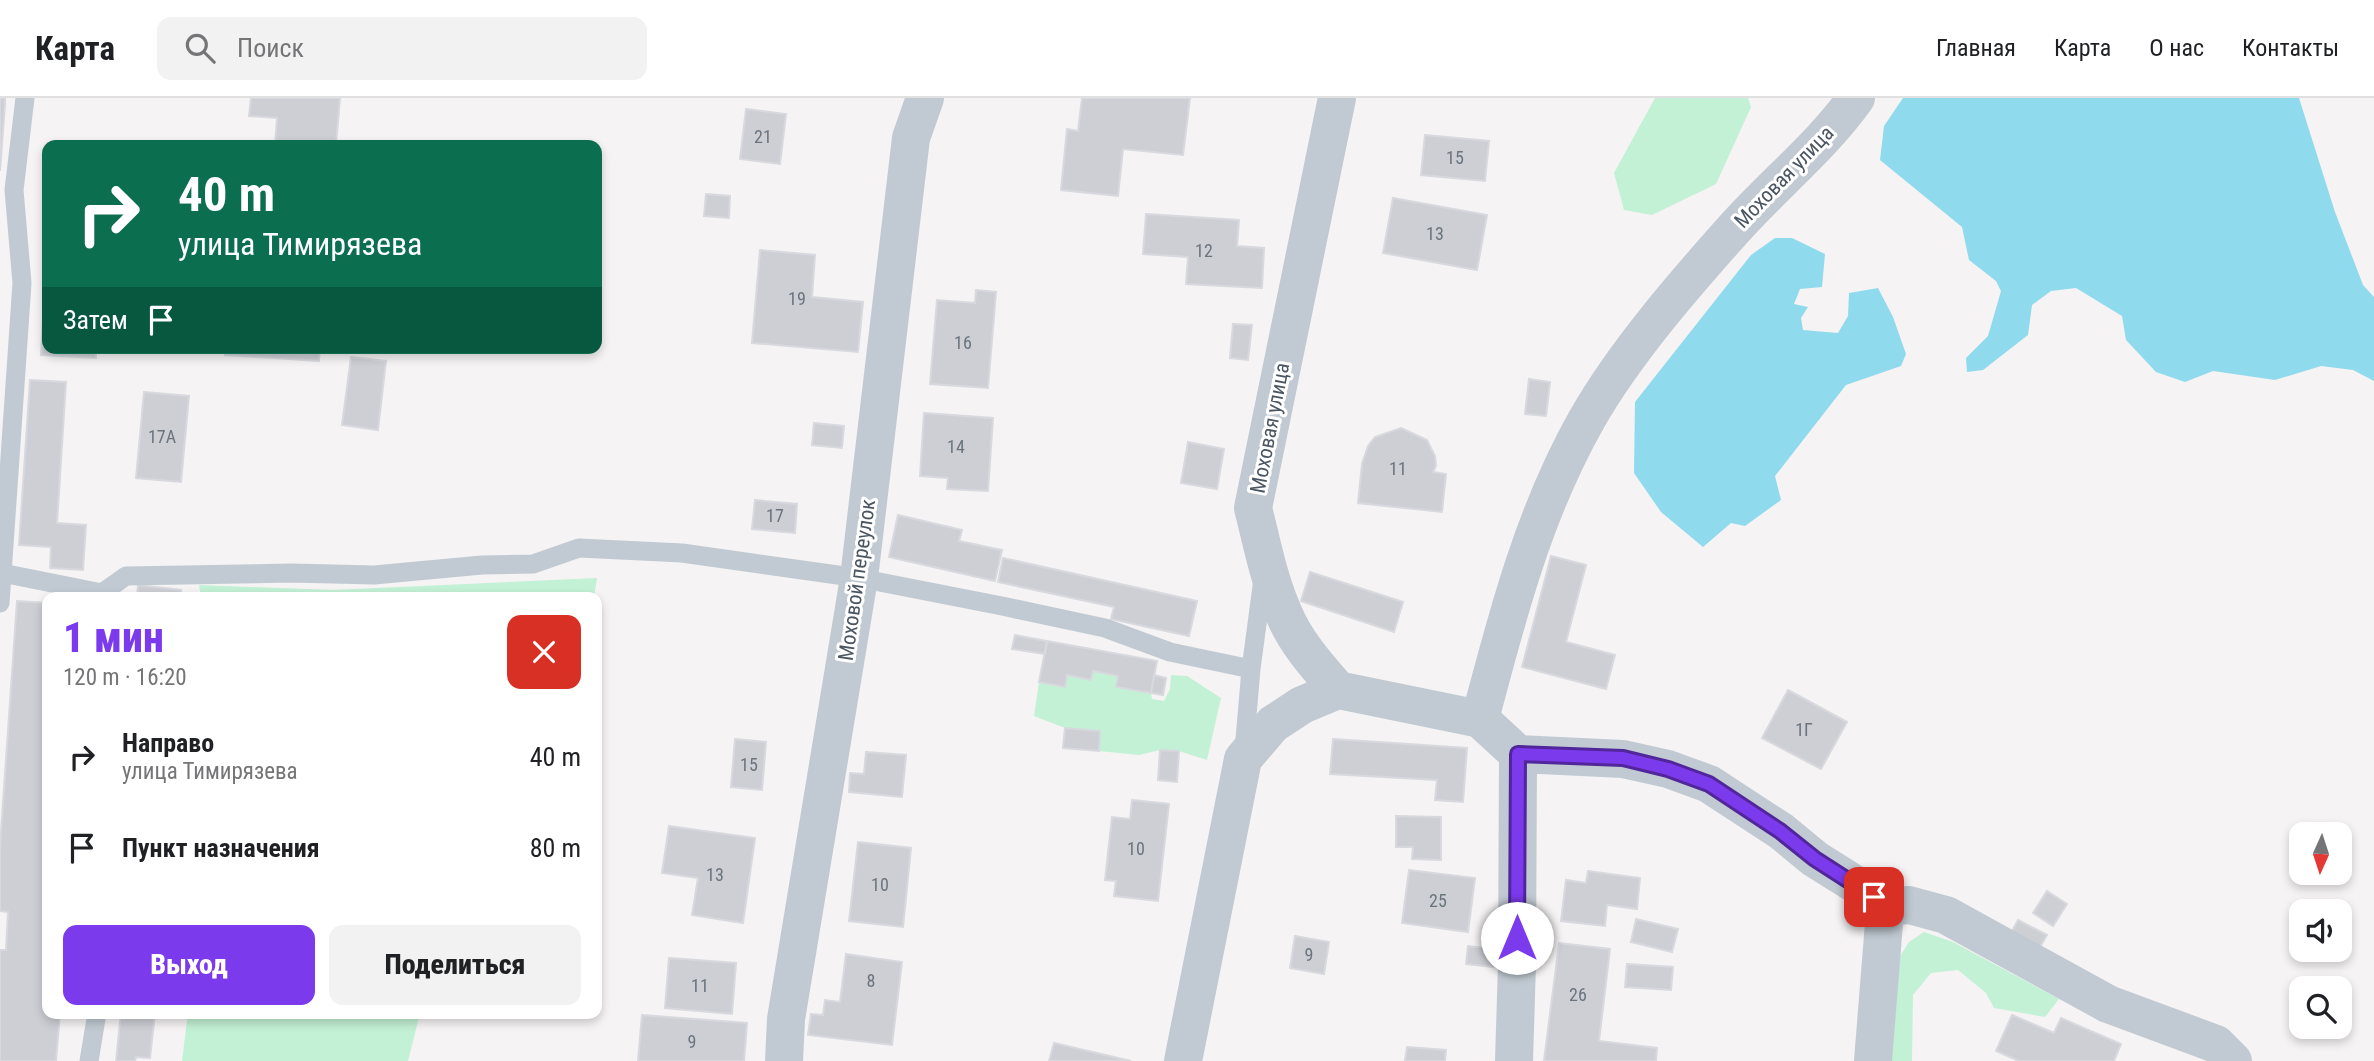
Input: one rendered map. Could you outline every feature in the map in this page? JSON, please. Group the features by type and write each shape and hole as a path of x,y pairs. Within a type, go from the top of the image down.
{"street":[{"name":"Моховой переулок","path":"784,1061 786,1019 859,578 911,138 925,98"},
{"name":"Моховая улица","path":"1337,98 1253,508 1284,615 1304,650 1338,690"},
{"name":"Моховая улица","path":"1480,719 1507,617 1541,514 1587,419 1637,346 1733,230 1818,144 1856,98"},
{"path":"1183,1061 1243,759 1273,724 1302,705 1338,690 1480,719 1518,754 1623,758 1668,769 1709,784 1780,831 1815,859 1874,897 1883,907 1873,1061"},
{"path":"1514,1061 1518,754"},
{"path":"1883,907 1909,905 1946,915 2108,1004 2216,1044 2234,1061"}],"lane":[{"path":"0,603 22,283 10,144 25,98"},
{"path":"107,592 126,576 290,573 374,575 482,565 533,564 579,548 681,553 859,578 1105,628 1170,652 1251,669"},
{"path":"1243,759 1258,605 1267,562"},
{"path":"2,573 89,592"},
{"path":"89,1061 96,1019"}],"green space":[{"path":"1655,98 1748,98 1751,107 1716,184 1652,215 1624,210 1614,173"},
{"path":"597,578 595,592 200,592 199,585 333,590"},
{"path":"1093,671 1118,676 1117,687 1151,693 1152,699 1164,701 1170,689 1171,675 1187,676 1221,698 1207,760 1179,751 1160,750 1139,755 1099,751 1100,731 1065,728 1034,716 1039,682 1064,687 1067,675 1091,680"},
{"path":"1924,932 1953,942 2059,999 2045,1017 1994,1008 1986,993 1958,970 1931,973 1913,995 1912,1061 1891,1061 1895,964 1909,942"},
{"path":"187,1019 418,1019 408,1061 182,1061"}],"water":[{"path":"1903,98 2299,98 2335,212 2363,285 2374,297 2374,381 2353,370 2321,366 2275,380 2213,371 2185,382 2156,372 2126,340 2122,316 2076,288 2051,291 2032,305 2028,335 1983,370 1967,372 1966,358 1988,336 2001,291 1996,281 1969,260 1962,227 1880,160 1884,126"},
{"path":"1775,238 1792,238 1825,254 1822,287 1800,289 1794,304 1808,307 1801,318 1803,330 1838,333 1848,316 1849,293 1878,288 1893,317 1906,354 1901,366 1846,385 1775,476 1781,500 1745,526 1731,523 1703,547 1661,512 1634,473 1635,402 1751,255"}],"building":[{"path":"0,98 5,98 5,104 0,171"},
{"path":"251,98 340,98 336,140 275,140 277,118 249,116"},
{"path":"1082,98 1190,98 1183,155 1123,149 1118,196 1061,190 1067,129 1078,131"},
{"path":"746,109 786,114 780,164 740,159"},
{"path":"1425,135 1489,141 1485,181 1421,175"},
{"path":"706,194 730,196 729,218 704,216"},
{"path":"1393,198 1487,215 1477,270 1383,253"},
{"path":"1146,214 1239,220 1237,246 1264,248 1262,288 1186,284 1188,257 1143,254"},
{"path":"760,250 815,255 812,297 863,302 858,352 752,343"},
{"path":"976,290 996,292 988,388 930,384 937,300 975,303"},
{"path":"1233,324 1252,325 1248,360 1230,358"},
{"path":"42,337 42,354 96,354 96,358 41,355"},
{"path":"225,354 320,354 319,361"},
{"path":"351,357 386,361 378,430 342,425"},
{"path":"1529,379 1550,382 1546,416 1525,414"},
{"path":"30,380 66,382 57,523 86,525 83,570 50,568 51,547 19,545"},
{"path":"144,392 189,396 181,482 136,478"},
{"path":"924,413 993,418 988,491 947,489 948,478 920,476"},
{"path":"814,423 844,426 842,448 812,445"},
{"path":"1401,428 1427,440 1435,456 1436,466 1433,472 1446,474 1442,512 1358,503 1362,464 1368,446 1375,437"},
{"path":"1188,442 1224,449 1217,489 1181,483"},
{"path":"755,500 797,504 795,533 752,529"},
{"path":"898,515 962,530 959,541 1002,550 995,581 889,557"},
{"path":"1551,556 1586,565 1566,642 1615,655 1606,689 1522,667"},
{"path":"1003,558 1197,601 1189,636 1111,619 1114,607 998,582"},
{"path":"1310,572 1403,602 1394,632 1301,601"},
{"path":"138,585 181,590 181,592 137,592"},
{"path":"17,601 42,603 42,1019 60,1019 56,1061 0,1061 0,950 6,950 8,912 0,911 0,846"},
{"path":"1015,635 1047,641 1045,654 1012,649"},
{"path":"1047,641 1157,661 1151,693 1116,687 1118,676 1093,671 1091,680 1067,675 1065,687 1039,682"},
{"path":"1154,675 1166,678 1163,695 1151,693"},
{"path":"1788,690 1847,722 1821,769 1762,738"},
{"path":"1065,728 1100,731 1099,751 1063,748"},
{"path":"735,739 766,742 762,790 731,787"},
{"path":"1333,739 1467,748 1463,802 1435,800 1437,780 1330,774"},
{"path":"1160,750 1179,751 1177,782 1158,780"},
{"path":"866,752 906,755 902,797 849,792 850,773 864,774"},
{"path":"1132,800 1169,804 1158,901 1114,896 1116,881 1105,880 1112,817 1130,819"},
{"path":"1396,816 1441,817 1441,860 1412,859 1413,847 1396,847"},
{"path":"669,826 755,838 743,923 692,915 698,878 662,873"},
{"path":"858,842 911,848 903,927 849,921"},
{"path":"1409,870 1475,878 1468,932 1402,923"},
{"path":"1588,871 1640,878 1637,909 1607,905 1605,926 1561,921 1566,880 1586,883"},
{"path":"2047,891 2067,904 2053,926 2033,913"},
{"path":"1636,919 1678,929 1672,952 1631,942"},
{"path":"2018,920 2047,935 2035,956 2007,940"},
{"path":"1295,936 1329,942 1324,974 1290,968"},
{"path":"1559,943 1610,949 1599,1041 1657,1048 1656,1061 1544,1061"},
{"path":"1468,946 1495,949 1493,967 1466,964"},
{"path":"846,954 902,962 892,1045 808,1035 811,1014 823,1015 825,1000 840,1002"},
{"path":"669,958 736,963 732,1014 665,1008"},
{"path":"1627,964 1673,967 1671,990 1625,987"},
{"path":"642,1015 747,1023 744,1061 638,1061"},
{"path":"2012,1015 2054,1033 2061,1018 2121,1044 2114,1061 2019,1061 1996,1051"},
{"path":"120,1019 154,1019 150,1058 136,1057 135,1061 116,1061"},
{"path":"1054,1043 1131,1061 1049,1061"},
{"path":"1407,1047 1446,1050 1445,1061 1405,1061"}],"route":[{"path":"1517,938 1518,754 1623,758 1668,769 1709,784 1874,897"}]}
